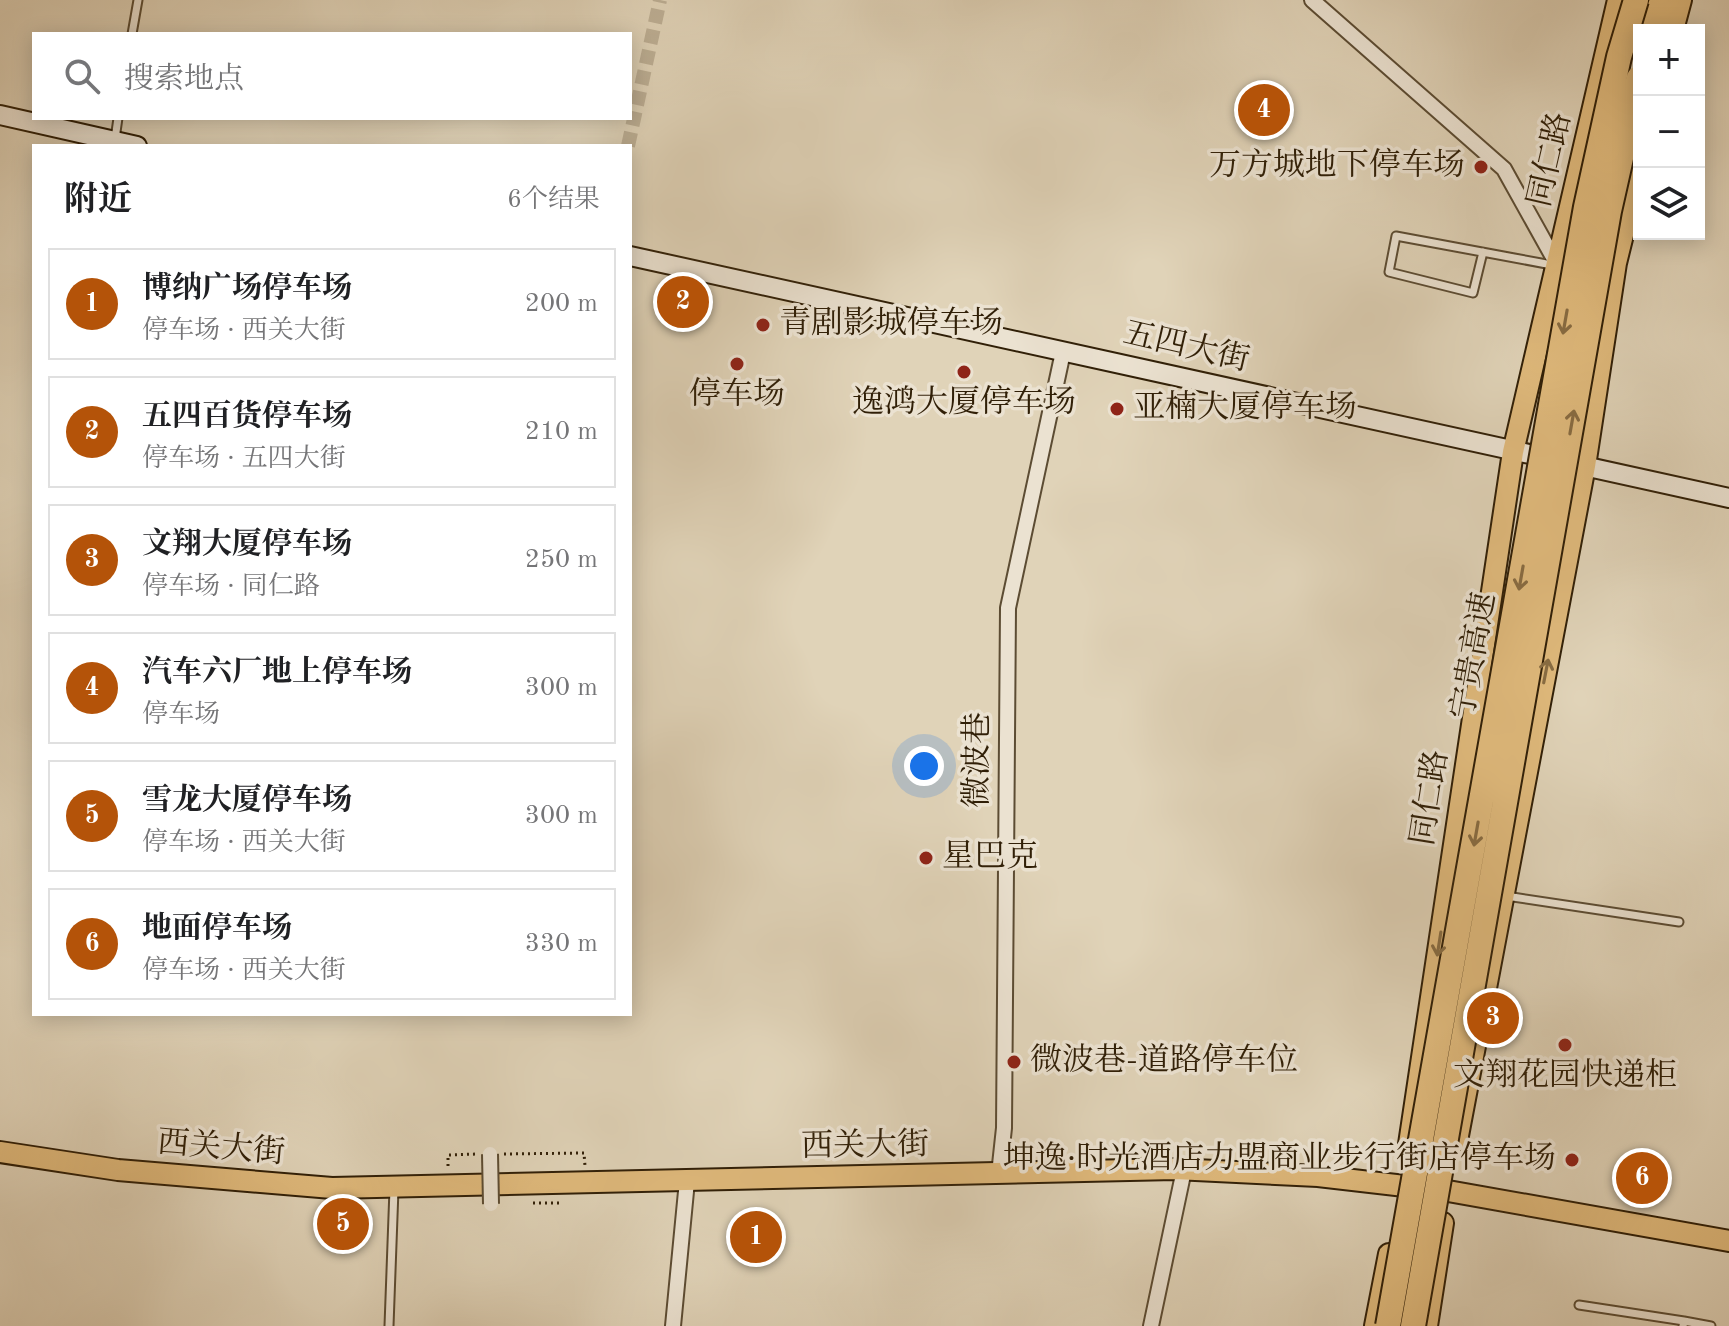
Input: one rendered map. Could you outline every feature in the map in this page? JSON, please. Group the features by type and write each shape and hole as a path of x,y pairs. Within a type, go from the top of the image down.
{"highway":[{"name":"宁贵高速","path":"1388,1326 1586,207 1619,57 1636,0"},
{"path":"1655,24 1662,0"},
{"name":"宁贵高速","path":"1413,1326 1609,211 1635,96"}],"main road":[{"name":"同仁路","path":"1375,1326 1402,1185 1513,452 1618,0"},
{"path":"1675,24 1681,0"},
{"path":"0,115 128,144"},
{"path":"1427,1326 1448,1191 1585,466 1616,263 1633,194"},
{"name":"五四大街","path":"632,256 1729,498"},
{"name":"西关大街","path":"0,1152 134,1171 332,1188 1184,1170 1318,1176 1448,1191 1729,1241"}],"street":[{"path":"1312,0 1504,169 1558,266"},
{"name":"微波巷","path":"999,1174 1004,1128 1008,608 1063,352"},
{"path":"490,1154 491,1204"},
{"path":"1151,1326 1184,1170"},
{"path":"673,1326 687,1181"}],"lane":[{"path":"132,32 138,0"},
{"path":"114,141 118,120"},
{"path":"1483,252 1473,293 1389,272 1396,236 1483,252 1558,266"},
{"path":"1504,896 1679,922"},
{"path":"389,1326 394,1187"},
{"path":"1579,1305 1711,1326"}],"path":[{"path":"447,1186 448,1155 490,1154 584,1153 588,1184"}],"tunnel":[{"path":"628,144 660,0"}],"place":[{"name":"汽车六厂地上停车场","path":"1264,110"},
{"name":"万方城地下停车场","path":"1481,167"},
{"name":"五四百货停车场","path":"683,302"},
{"name":"青剧影城停车场","path":"763,325"},
{"name":"停车场","path":"737,364"},
{"name":"逸鸿大厦停车场","path":"964,372"},
{"name":"亚楠大厦停车场","path":"1117,409"},
{"name":"星巴克","path":"926,858"},
{"name":"文翔大厦停车场","path":"1493,1018"},
{"name":"文翔花园快递柜","path":"1565,1045"},
{"name":"微波巷-道路停车位","path":"1014,1062"},
{"name":"坤逸·时光酒店力盟商业步行街店停车场","path":"1572,1160"},
{"name":"地面停车场","path":"1642,1178"},
{"name":"雪龙大厦停车场","path":"343,1224"},
{"name":"博纳广场停车场","path":"756,1237"}]}
